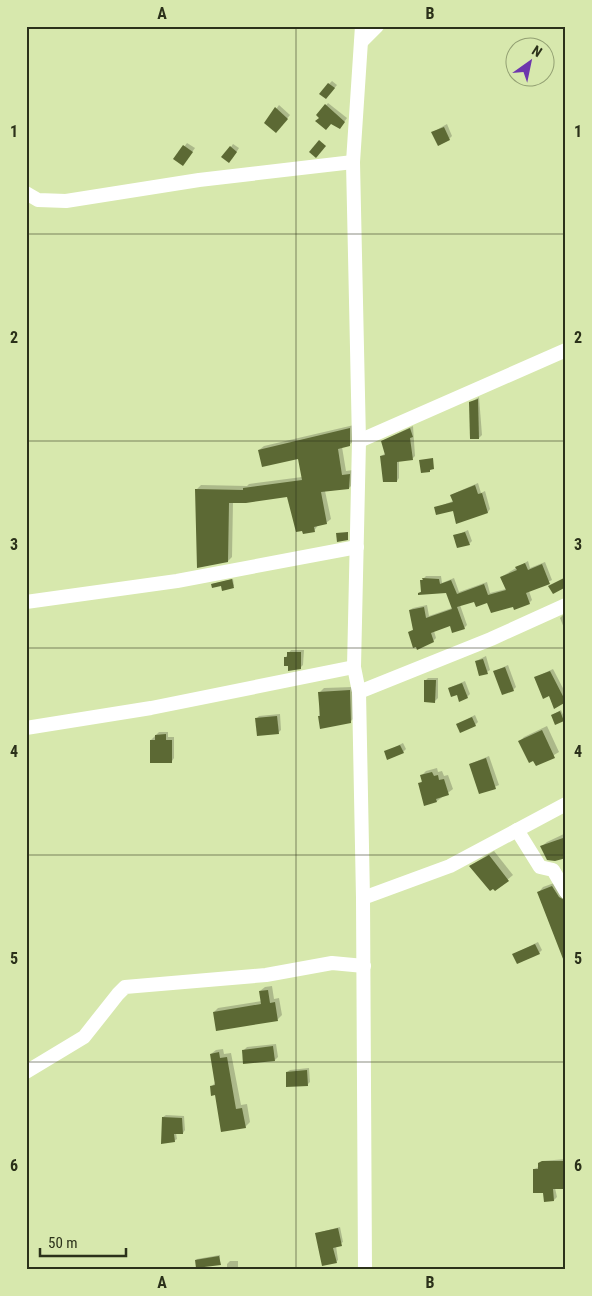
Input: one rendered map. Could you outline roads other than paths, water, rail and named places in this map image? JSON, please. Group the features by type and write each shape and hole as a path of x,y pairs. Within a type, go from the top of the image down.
{"street":[{"path":"362,26 353,162 359,441 354,667 359,692 363,898 365,1270"},
{"path":"361,42 377,26"},
{"path":"26,193 38,200 66,201 199,180 353,162"},
{"path":"359,441 566,350"},
{"path":"26,602 177,581 357,546"},
{"path":"359,692 492,639 566,605"},
{"path":"26,728 151,708 354,667"},
{"path":"363,898 450,866 566,804"},
{"path":"517,830 540,867 553,870 566,892"},
{"path":"26,1072 84,1037 118,994 126,987 266,975 332,963 364,966"}]}
